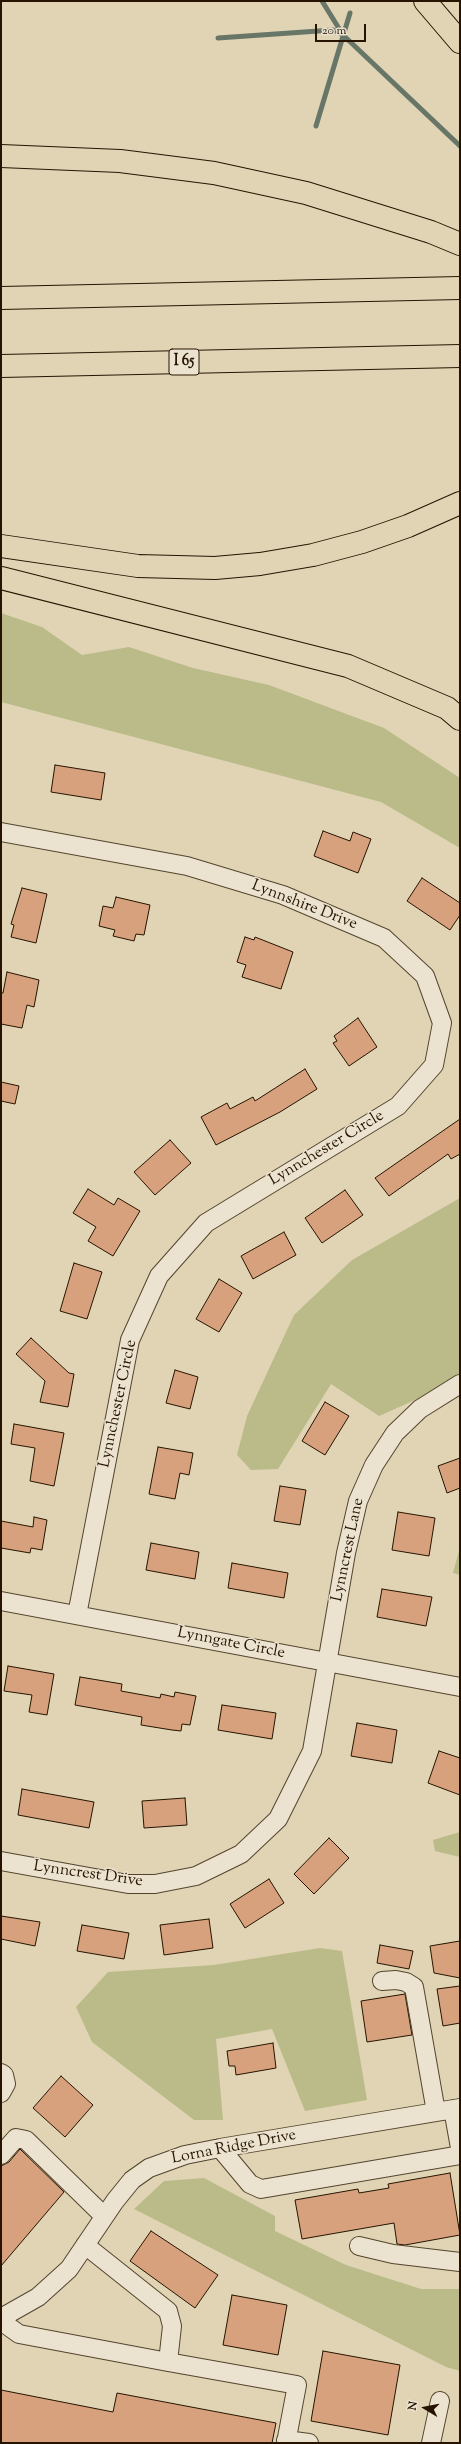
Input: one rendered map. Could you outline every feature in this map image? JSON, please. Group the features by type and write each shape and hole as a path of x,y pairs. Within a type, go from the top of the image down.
{"highway":[{"path":"425,1 460,42"},
{"path":"1,156 120,160 214,173 306,194 430,232 460,244"},
{"path":"1,298 460,288"},
{"name":"I 65","path":"1,366 460,356"},
{"path":"1,546 138,566 215,568 252,565 313,555 362,542 408,526 460,502"},
{"path":"1,578 348,666 447,708 460,719"}],"street":[{"name":"Lynnshire Drive","path":"1,832 188,866 283,895 384,938 425,976 442,1023 434,1066 398,1106"},
{"name":"Lynnchester Circle","path":"77,1615 130,1340 160,1276 206,1223 398,1106"},
{"name":"Lynncrest Lane","path":"326,1662 358,1501 374,1465 395,1433 420,1409 460,1384"},
{"name":"Lynngate Circle","path":"1,1600 460,1687"},
{"name":"Lynncrest Drive","path":"1,1861 128,1884 155,1884 196,1876 241,1854 278,1819 312,1751 326,1662"},
{"path":"382,1981 396,1980 406,1982 414,1987 460,2148"},
{"path":"1,2073 4,2075 6,2084 1,2093"},
{"name":"Lorna Ridge Drive","path":"1,2318 38,2297 69,2269 104,2216 132,2180 149,2168 185,2155 220,2148 450,2110"},
{"path":"1,2155 16,2138 26,2140 104,2216"},
{"path":"220,2148 250,2184 261,2189 460,2154"},
{"path":"85,2245 168,2311 172,2326 168,2362"},
{"path":"359,2246 393,2254 460,2262"},
{"path":"1,2321 19,2334 297,2385 286,2441 309,2443"},
{"path":"431,2443 440,2401"}],"green space":[{"path":"1,613 42,627 82,655 129,647 193,668 269,685 384,728 460,778 460,848 381,802 1,702"},
{"path":"460,1198 460,1380 379,1416 331,1384 278,1469 251,1470 237,1455 247,1416 294,1315 352,1260"},
{"path":"460,1547 460,1575 453,1573"},
{"path":"460,1832 460,1857 435,1851 433,1840"},
{"path":"320,1948 342,1951 367,2100 305,2111 272,2029 216,2039 223,2120 194,2120 92,2042 76,2007 108,1972 214,1965"},
{"path":"204,2178 275,2216 275,2231 346,2265 421,2289 460,2289 460,2371 446,2367 134,2209 164,2181"}],"building":[{"path":"55,765 105,773 101,800 51,792"},
{"path":"323,831 350,841 353,832 371,839 358,873 314,856"},
{"path":"422,878 460,903 460,915 450,930 407,901"},
{"path":"22,888 47,894 36,943 11,937 14,925 11,924"},
{"path":"116,897 150,905 144,935 136,934 134,941 113,936 115,930 99,926 103,906 113,908"},
{"path":"245,937 254,940 255,937 293,952 281,989 242,977 246,965 237,962"},
{"path":"7,972 39,980 34,1007 27,1005 22,1028 1,1024 1,993 3,993"},
{"path":"358,1018 377,1047 349,1066 333,1043 337,1041 334,1036"},
{"path":"305,1069 317,1089 280,1112 216,1145 201,1117 227,1103 230,1109 253,1097 255,1101"},
{"path":"1,1082 19,1086 15,1104 1,1101"},
{"path":"460,1119 460,1154 451,1159 448,1154 389,1196 375,1178"},
{"path":"170,1140 191,1163 155,1195 134,1172"},
{"path":"88,1189 114,1205 118,1198 140,1211 113,1256 88,1241 96,1227 73,1213"},
{"path":"345,1190 363,1215 322,1243 305,1218"},
{"path":"284,1232 296,1255 253,1279 241,1256"},
{"path":"74,1263 102,1272 87,1319 60,1311"},
{"path":"219,1279 242,1293 219,1332 196,1319"},
{"path":"31,1338 69,1373 74,1374 68,1407 40,1402 45,1381 16,1354"},
{"path":"175,1370 198,1377 190,1409 166,1403"},
{"path":"325,1402 349,1416 325,1455 302,1441"},
{"path":"14,1424 64,1433 54,1486 30,1481 35,1448 11,1444"},
{"path":"158,1447 193,1453 189,1475 180,1473 175,1499 149,1494"},
{"path":"460,1458 460,1488 447,1493 438,1466"},
{"path":"280,1486 306,1490 300,1525 274,1521"},
{"path":"398,1512 435,1518 429,1556 392,1550"},
{"path":"34,1517 47,1520 42,1550 31,1548 30,1553 1,1548 1,1521 33,1527"},
{"path":"151,1543 199,1552 195,1579 146,1570"},
{"path":"232,1563 288,1573 284,1598 228,1588"},
{"path":"382,1589 432,1597 426,1626 377,1617"},
{"path":"8,1666 54,1674 47,1715 29,1712 32,1695 4,1691"},
{"path":"80,1677 122,1684 121,1691 160,1698 161,1694 174,1697 175,1692 196,1696 190,1725 182,1724 181,1731 141,1725 142,1717 75,1705"},
{"path":"222,1705 276,1713 272,1739 218,1730"},
{"path":"357,1723 397,1730 392,1763 351,1756"},
{"path":"439,1751 460,1758 460,1795 428,1783"},
{"path":"22,1789 94,1802 89,1828 18,1815"},
{"path":"185,1798 187,1825 144,1828 142,1801"},
{"path":"329,1838 349,1858 314,1894 294,1874"},
{"path":"269,1879 284,1903 245,1928 230,1904"},
{"path":"1,1916 40,1922 35,1946 1,1939"},
{"path":"209,1919 213,1948 164,1955 160,1925"},
{"path":"82,1925 129,1933 124,1959 77,1951"},
{"path":"460,1941 460,1978 434,1973 430,1946"},
{"path":"380,1945 413,1951 409,1969 377,1963"},
{"path":"460,1986 460,2023 443,2026 437,1989"},
{"path":"405,1994 412,2035 367,2042 361,2001"},
{"path":"273,2043 276,2068 236,2075 235,2066 229,2066 227,2051"},
{"path":"61,2076 93,2105 65,2137 33,2108"},
{"path":"20,2149 64,2192 1,2266 1,2166 9,2162"},
{"path":"450,2173 460,2235 405,2245 397,2244 394,2223 302,2239 295,2200 358,2189 359,2193 389,2188 388,2184"},
{"path":"151,2231 218,2275 195,2308 130,2261"},
{"path":"232,2295 287,2305 278,2355 223,2345"},
{"path":"323,2351 400,2365 388,2435 311,2421"},
{"path":"1,2390 113,2412 117,2393 276,2423 272,2443 1,2443"}],"waterway":[{"path":"322,1 343,35 460,146"},
{"path":"316,126 350,13"},
{"path":"218,38 333,30 341,34"}]}
